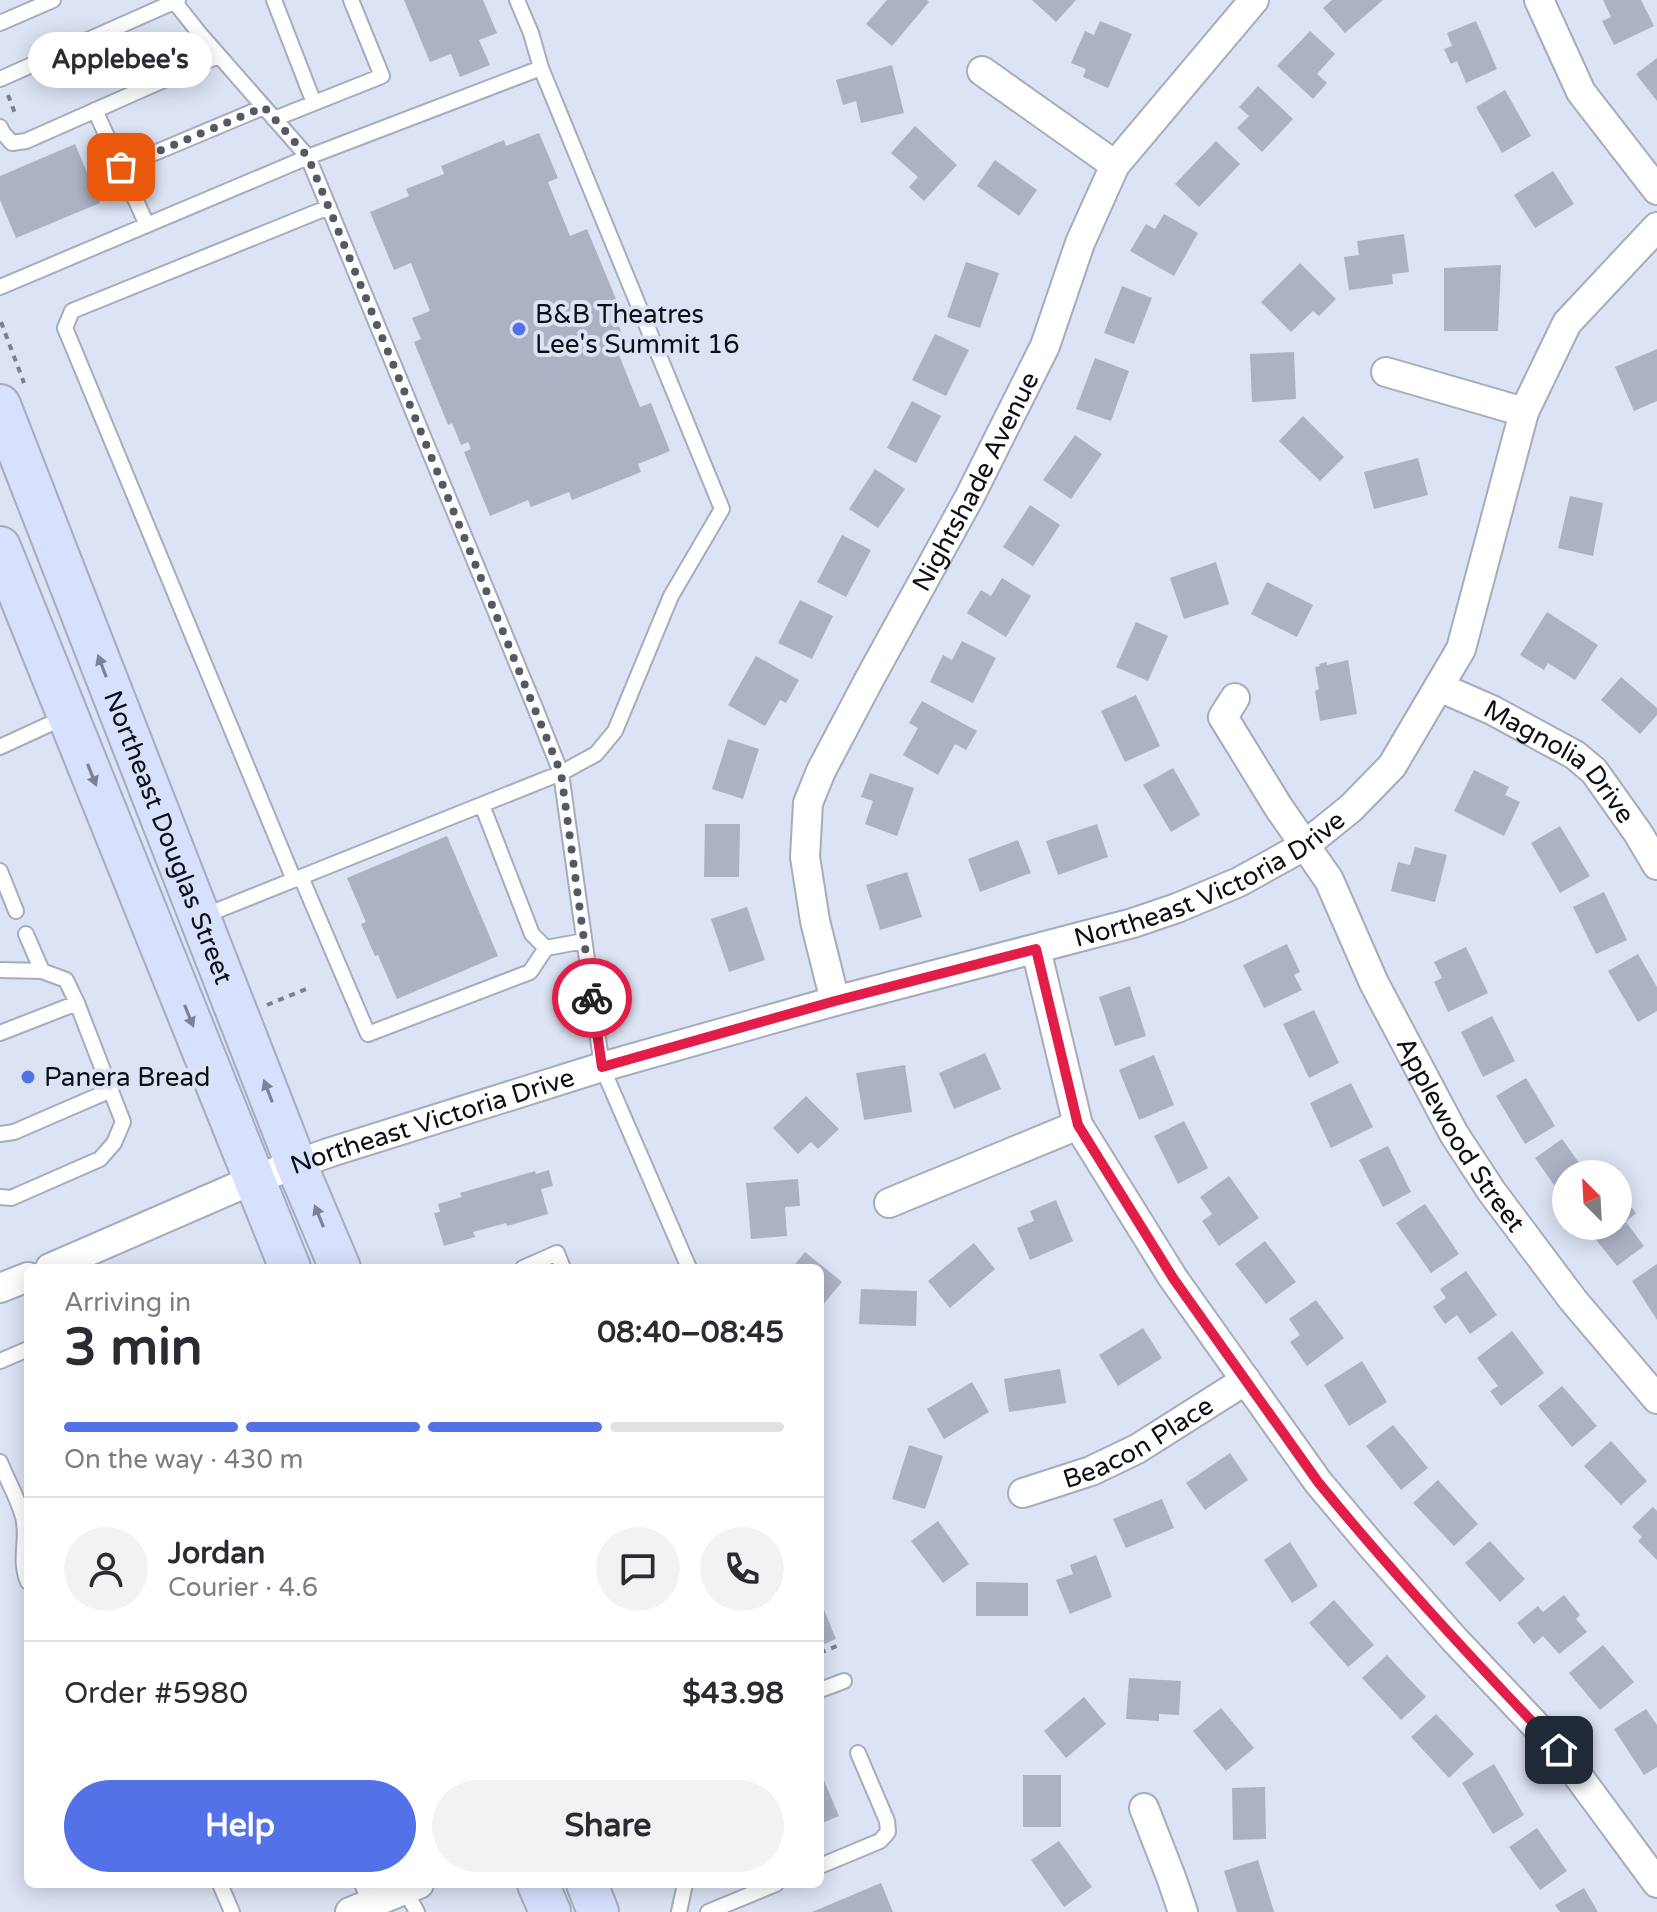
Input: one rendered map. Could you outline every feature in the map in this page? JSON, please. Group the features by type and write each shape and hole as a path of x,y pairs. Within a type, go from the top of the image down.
{"main road":[{"name":"Northeast Douglas Street","path":"0,405 296,1164 338,1264"},
{"name":"Northeast Douglas Street","path":"0,547 288,1264"},
{"path":"540,1888 550,1912"},
{"path":"589,1888 598,1912"}],"street":[{"name":"Nightshade Avenue","path":"835,1001 815,921 805,857 808,803 821,771 969,498 1045,346 1080,243 1115,165 1254,0"},
{"path":"1539,0 1581,92 1657,190"},
{"path":"982,71 1115,165"},
{"name":"Northeast Victoria Drive","path":"61,1264 296,1164 602,1067 835,1001 1133,923 1239,882 1304,846 1351,808 1392,766 1461,649 1524,412 1567,323 1657,227"},
{"path":"1386,372 1524,412"},
{"name":"Magnolia Drive","path":"1439,687 1492,710 1575,755 1594,771 1657,865"},
{"name":"Applewood Street","path":"1235,698 1223,717 1304,846 1329,880 1374,983 1454,1134 1492,1192 1573,1300 1657,1399"},
{"path":"1036,949 1078,1125 1173,1278 1327,1492 1454,1639 1559,1750 1657,1883"},
{"path":"889,1203 1078,1125"},
{"path":"0,1288 24,1279"},
{"name":"Beacon Place","path":"1023,1493 1091,1471 1137,1449 1246,1380"},
{"path":"1144,1808 1183,1912"},
{"path":"361,1900 414,1895"}],"lane":[{"path":"0,23 53,0"},
{"path":"274,0 314,103"},
{"path":"121,167 269,113 314,103 382,76 351,0"},
{"path":"200,918 561,773 596,754 615,731 671,596 722,509 541,68 517,0"},
{"path":"3,84 175,1 218,56 308,157 561,773 602,1067 687,1264"},
{"path":"0,127 12,143 26,141 218,56"},
{"path":"0,287 308,157 541,68"},
{"path":"95,110 147,225"},
{"path":"329,207 72,311 65,328 298,878 368,1034 530,972 546,948 584,941"},
{"path":"0,747 68,716"},
{"path":"482,805 532,934 546,948"},
{"path":"0,871 16,911"},
{"path":"26,934 42,971"},
{"path":"0,970 42,971 66,980 123,1122 114,1143 100,1159 11,1198 0,1197"},
{"path":"0,1033 77,1003"},
{"path":"0,1134 14,1132 111,1090"},
{"path":"532,1264 557,1253 561,1264"},
{"path":"0,1361 24,1351"},
{"path":"0,1462 24,1524"},
{"path":"24,1546 24,1573"},
{"path":"824,1688 844,1681"},
{"path":"824,1864 880,1841 888,1832 887,1821 858,1753"},
{"path":"222,1888 232,1912"},
{"path":"682,1911 685,1888"},
{"path":"708,1912 766,1888"}],"path":[{"path":"3,84 20,125"},
{"path":"265,1006 311,987"},
{"path":"824,1651 839,1645"}],"building":[{"path":"404,0 483,0 497,33 479,40 490,65 460,77 451,54 430,62"},
{"path":"887,0 929,2 892,46 866,24"},
{"path":"1032,0 1076,0 1056,22"},
{"path":"1332,0 1383,0 1345,33 1323,8"},
{"path":"1603,0 1641,0 1654,26 1614,45 1602,21 1611,17"},
{"path":"1100,21 1132,34 1108,88 1083,77 1086,69 1071,63 1085,31 1094,35"},
{"path":"1476,21 1497,69 1466,83 1457,61 1451,64 1444,49 1452,46 1447,33"},
{"path":"1310,31 1335,54 1317,74 1327,83 1313,99 1277,66"},
{"path":"1657,58 1657,101 1636,74"},
{"path":"892,65 904,113 861,123 856,101 843,105 836,80"},
{"path":"1258,86 1293,119 1262,152 1237,128 1249,116 1239,107"},
{"path":"1505,90 1531,136 1502,153 1476,107"},
{"path":"915,126 957,165 924,201 909,187 918,177 891,153"},
{"name":"B&B Theatres Lee's Summit 16","path":"539,133 558,178 548,182 570,236 587,229 616,299 609,301 629,351 619,355 640,407 651,403 670,451 638,464 641,472 572,500 569,492 531,507 528,500 490,516 464,452 471,449 468,442 461,445 452,423 448,425 414,342 421,339 412,318 430,311 411,263 394,270 370,212 409,196 406,189 444,174 441,166 504,140 506,146"},
{"path":"1216,141 1240,164 1199,207 1175,184"},
{"path":"75,144 100,203 16,238 0,200 0,176"},
{"path":"995,160 1037,190 1019,216 977,186"},
{"path":"1553,171 1574,204 1535,228 1514,195"},
{"path":"1164,214 1198,233 1174,276 1130,251 1146,224 1155,229"},
{"path":"1404,234 1409,272 1392,274 1393,284 1349,290 1344,257 1359,255 1357,241"},
{"path":"966,262 999,273 980,328 947,317"},
{"path":"1300,263 1336,299 1319,316 1313,311 1291,332 1261,302"},
{"path":"1501,265 1498,331 1444,331 1444,268"},
{"path":"1122,286 1152,298 1134,344 1104,333"},
{"path":"935,334 969,350 946,396 912,380"},
{"path":"1657,349 1657,401 1634,411 1615,367"},
{"path":"1294,352 1296,399 1252,402 1250,354"},
{"path":"1095,358 1129,371 1111,421 1076,409"},
{"path":"912,401 941,416 916,463 887,448"},
{"path":"1303,416 1344,457 1320,481 1279,441"},
{"path":"1075,435 1102,454 1071,499 1043,480"},
{"path":"1418,458 1428,495 1374,509 1364,472"},
{"path":"875,469 905,489 878,528 849,509"},
{"path":"1570,496 1603,503 1593,556 1558,548"},
{"path":"1030,505 1060,525 1033,566 1003,547"},
{"path":"842,535 871,550 846,597 817,582"},
{"path":"1216,562 1229,604 1184,619 1170,578"},
{"path":"1002,578 1031,596 1006,637 967,613 981,590 991,596"},
{"path":"1267,582 1313,605 1297,637 1251,614"},
{"path":"800,600 833,616 812,659 778,643"},
{"path":"1547,612 1598,645 1575,680 1548,663 1544,670 1520,655"},
{"path":"1136,622 1168,636 1148,681 1116,667"},
{"path":"962,641 996,658 973,703 930,682 943,655 952,660"},
{"path":"756,656 799,680 786,703 780,700 765,726 728,705"},
{"path":"1348,660 1357,714 1320,721 1315,667 1327,662 1327,665"},
{"path":"1621,677 1657,708 1657,715 1640,734 1601,700"},
{"path":"1136,695 1160,746 1125,762 1101,711"},
{"path":"922,701 977,731 966,750 955,744 938,775 903,755 918,728 909,723"},
{"path":"728,739 759,749 743,799 712,789"},
{"path":"1173,768 1200,815 1171,832 1143,785"},
{"path":"1474,770 1509,787 1505,795 1520,802 1504,836 1454,811"},
{"path":"870,773 914,788 897,836 865,824 873,801 861,797"},
{"path":"705,824 740,824 739,877 704,877"},
{"path":"1097,824 1108,857 1058,875 1046,841"},
{"path":"1560,826 1590,876 1560,893 1531,843"},
{"path":"447,836 498,956 397,999 361,924 366,922 347,878"},
{"path":"1018,840 1031,873 980,892 968,859"},
{"path":"1415,847 1447,855 1435,902 1391,891 1398,862 1410,865"},
{"path":"907,872 922,917 880,930 866,885"},
{"path":"1604,892 1627,940 1596,954 1573,907"},
{"path":"747,907 765,960 729,972 711,919"},
{"path":"1287,944 1300,972 1294,975 1302,990 1264,1008 1243,965"},
{"path":"1466,947 1488,993 1448,1012 1434,982 1442,978 1434,962"},
{"path":"1638,954 1657,987 1657,1011 1638,1022 1608,971"},
{"path":"1130,986 1146,1036 1115,1046 1099,997"},
{"path":"1314,1010 1339,1063 1309,1078 1283,1024"},
{"path":"1492,1016 1515,1061 1483,1077 1461,1032"},
{"path":"985,1053 1001,1089 954,1109 939,1073"},
{"path":"1154,1055 1174,1105 1139,1120 1119,1070"},
{"path":"905,1065 912,1112 864,1120 856,1073"},
{"path":"1526,1078 1555,1126 1525,1144 1496,1096"},
{"path":"1351,1083 1373,1127 1331,1148 1310,1103"},
{"path":"806,1096 839,1129 818,1149 811,1142 798,1154 773,1128"},
{"path":"1184,1121 1208,1168 1178,1184 1154,1136"},
{"path":"1562,1139 1577,1160 1552,1160 1552,1182 1535,1158"},
{"path":"1388,1146 1411,1192 1383,1207 1359,1160"},
{"path":"549,1170 553,1186 541,1189 548,1214 473,1232 475,1237 444,1246 434,1213 440,1212 438,1204 462,1197 460,1193 535,1171 536,1174"},
{"path":"1229,1176 1259,1218 1219,1246 1202,1221 1212,1214 1200,1197"},
{"path":"798,1179 800,1206 785,1207 787,1236 751,1239 746,1183"},
{"path":"1056,1200 1073,1241 1030,1260 1017,1228 1034,1221 1030,1211"},
{"path":"1425,1204 1459,1254 1431,1273 1396,1223"},
{"path":"1632,1230 1644,1246 1617,1266 1596,1240 1632,1240"},
{"path":"1265,1241 1296,1282 1266,1304 1235,1264"},
{"path":"974,1243 995,1269 950,1308 928,1281"},
{"path":"805,1252 820,1264 795,1264"},
{"path":"1657,1264 1657,1320 1632,1281"},
{"path":"824,1267 842,1282 824,1303"},
{"path":"1466,1271 1497,1315 1470,1334 1457,1315 1445,1324 1433,1307 1446,1298 1440,1289"},
{"path":"861,1289 917,1291 916,1326 859,1324"},
{"path":"1316,1300 1344,1338 1307,1366 1290,1342 1300,1335 1289,1319"},
{"path":"1143,1328 1162,1358 1118,1386 1099,1355"},
{"path":"1512,1331 1544,1373 1501,1406 1490,1391 1498,1386 1477,1358"},
{"path":"1362,1361 1387,1402 1349,1426 1324,1385"},
{"path":"1060,1369 1066,1403 1009,1412 1004,1379"},
{"path":"972,1382 989,1412 944,1439 927,1409"},
{"path":"1562,1386 1597,1426 1572,1447 1538,1406"},
{"path":"1393,1425 1428,1468 1401,1490 1366,1446"},
{"path":"1611,1441 1647,1481 1621,1505 1584,1466"},
{"path":"909,1445 943,1456 925,1509 892,1499"},
{"path":"1230,1453 1248,1480 1205,1510 1186,1483"},
{"path":"1438,1480 1478,1524 1454,1546 1413,1503"},
{"path":"1162,1499 1174,1528 1126,1548 1113,1519"},
{"path":"1653,1507 1657,1511 1657,1560 1638,1541 1642,1537 1632,1527"},
{"path":"938,1521 969,1564 943,1583 911,1541"},
{"path":"1490,1541 1525,1579 1500,1602 1465,1563"},
{"path":"1290,1542 1318,1586 1292,1603 1264,1560"},
{"path":"1096,1555 1112,1597 1070,1614 1056,1580 1073,1574 1070,1565"},
{"path":"976,1582 1028,1583 1028,1616 976,1616"},
{"path":"1564,1595 1580,1615 1576,1619 1587,1632 1559,1654 1543,1636 1534,1644 1517,1623 1538,1606 1543,1612"},
{"path":"1334,1600 1374,1645 1348,1667 1309,1623"},
{"path":"824,1610 836,1639 824,1644"},
{"path":"1603,1645 1634,1682 1600,1710 1569,1673"},
{"path":"1387,1655 1426,1697 1401,1720 1362,1678"},
{"path":"1129,1678 1181,1681 1179,1715 1159,1714 1159,1721 1126,1719"},
{"path":"1084,1697 1106,1724 1066,1758 1044,1731"},
{"path":"1221,1708 1254,1748 1226,1771 1193,1731"},
{"path":"1646,1709 1657,1725 1657,1767 1644,1775 1614,1729"},
{"path":"1436,1714 1474,1754 1449,1778 1411,1737"},
{"path":"1494,1764 1524,1815 1493,1834 1462,1783"},
{"path":"1023,1775 1061,1775 1061,1827 1023,1827"},
{"path":"824,1780 839,1816 824,1822"},
{"path":"1265,1787 1266,1839 1233,1840 1232,1788"},
{"path":"1537,1828 1567,1871 1540,1890 1509,1847"},
{"path":"1059,1841 1092,1887 1064,1907 1031,1860"},
{"path":"1258,1860 1274,1912 1237,1912 1224,1871"},
{"path":"881,1883 893,1912 812,1912"},
{"path":"1584,1888 1598,1912 1560,1912 1555,1905"}],"way so far":[{"path":"121,167 264,107 308,157 561,773 592,998"}],"place":[{"name":"Applebee's","path":"121,167"},
{"name":"B&B Theatres Lee's Summit 16","path":"519,329"},
{"name":"Panera Bread","path":"28,1077"}],"route":[{"path":"592,998 602,1067 835,1001 1036,949 1078,1125 1173,1278 1318,1482 1454,1639 1559,1750"}]}
